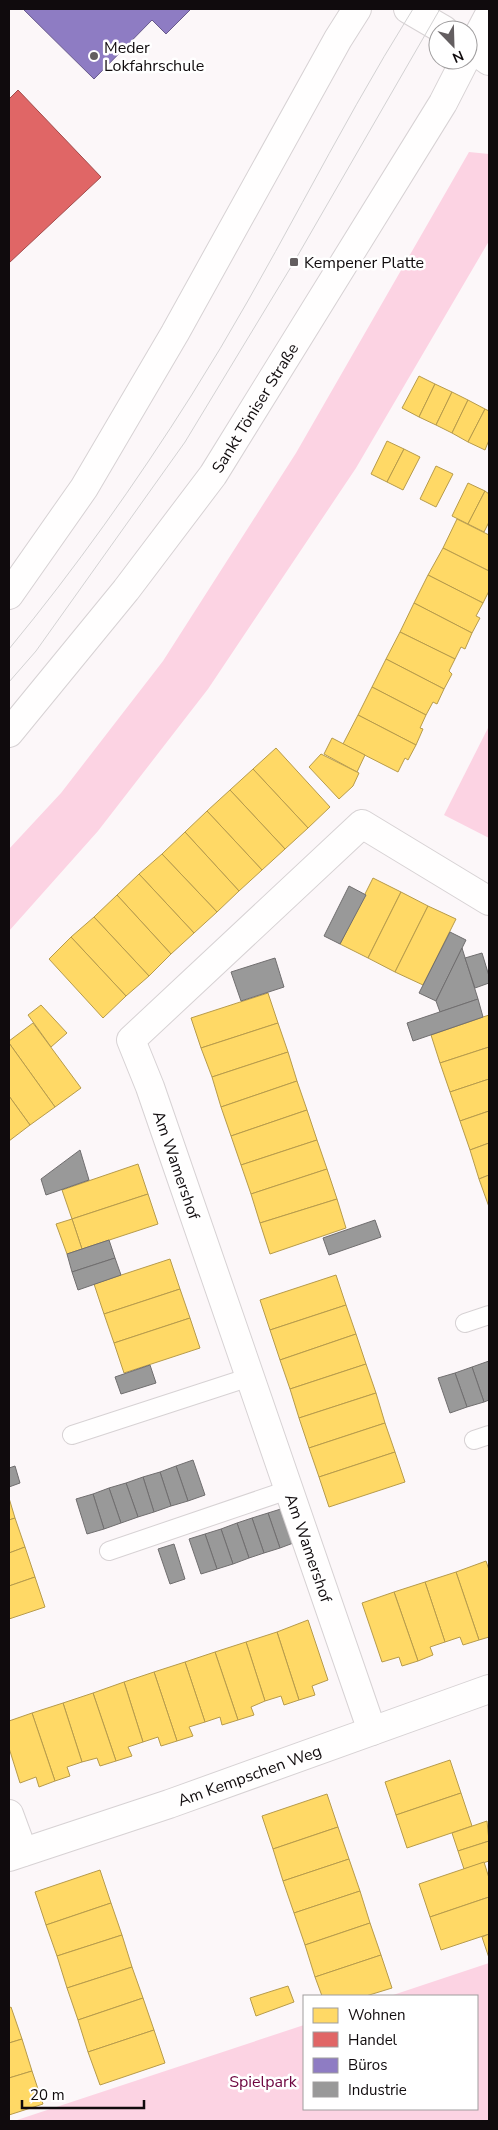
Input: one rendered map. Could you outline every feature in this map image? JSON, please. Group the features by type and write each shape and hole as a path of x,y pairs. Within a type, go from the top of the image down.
{"street":[{"path":"9,595 84,488 175,333 333,48 357,9"},
{"path":"408,9 428,21"},
{"name":"Sankt Töniser Straße","path":"478,40 489,15"},
{"name":"Sankt Töniser Straße","path":"9,733 126,590 213,475 463,70"},
{"name":"Am Wamershof","path":"372,1731 150,1086 131,1040 362,824 489,901"},
{"name":"Am Kempschen Weg","path":"16,1855 169,1804 489,1689"},
{"path":"9,1814 16,1855"}],"lane":[{"path":"465,1322 489,1315"},
{"path":"72,1435 250,1377"},
{"path":"109,1551 288,1490"}],"green space":[{"path":"469,152 489,154 489,241 356,468 208,689 98,831 9,931 9,849 61,793 163,661 296,453"},
{"path":"489,726 489,838 444,815"},
{"name":"Spielpark","path":"489,1963 489,2121 14,2121 303,2025 303,2110 478,2110 478,1995 393,1995"}],"building: Wohnen":[{"path":"419,376 435,384 419,417 402,408"},
{"path":"435,384 452,392 436,425 419,417"},
{"path":"452,392 468,400 452,433 436,425"},
{"path":"468,400 485,409 468,442 452,433"},
{"path":"485,409 489,411 489,440 485,450 468,442"},
{"path":"387,441 404,449 387,482 371,474"},
{"path":"404,449 420,457 403,490 387,482"},
{"path":"436,466 453,474 436,507 420,499"},
{"path":"468,483 485,491 468,524 452,516"},
{"path":"485,491 489,494 489,522 484,532 468,524"},
{"path":"457,519 489,535 489,571 443,548"},
{"path":"443,548 489,571 489,591 483,603 428,575"},
{"path":"428,575 483,603 476,616 480,618 472,633 414,603"},
{"path":"414,603 472,633 465,649 461,647 455,659 400,632"},
{"path":"400,632 455,659 449,671 452,674 444,689 386,659"},
{"path":"386,659 444,689 437,704 433,702 426,715 372,687"},
{"path":"372,687 426,715 420,728 423,729 416,745 358,715"},
{"path":"358,715 416,745 408,760 405,758 398,772 343,744"},
{"path":"332,738 365,755 357,772 324,754"},
{"path":"276,748 330,807 308,828 253,769"},
{"path":"321,754 359,773 353,786 339,799 309,767"},
{"path":"253,769 308,828 285,849 230,790"},
{"path":"230,790 285,849 262,870 207,811"},
{"path":"207,811 262,870 239,891 185,832"},
{"path":"185,832 239,891 217,912 162,854"},
{"path":"162,854 217,912 194,933 139,874"},
{"path":"139,874 194,933 171,954 117,895"},
{"path":"373,878 401,892 368,958 340,944"},
{"path":"401,892 428,906 395,972 368,958"},
{"path":"117,895 171,954 149,976 94,917"},
{"path":"428,906 456,919 423,985 395,972"},
{"path":"94,917 149,976 126,996 71,937"},
{"path":"71,937 126,996 103,1018 49,959"},
{"path":"268,993 278,1023 201,1048 191,1018"},
{"path":"41,1005 67,1033 51,1047 28,1015"},
{"path":"489,1015 489,1047 440,1063 431,1035"},
{"path":"33,1023 81,1088 55,1107 9,1043 9,1041"},
{"path":"278,1023 288,1052 212,1077 201,1048"},
{"path":"9,1043 55,1107 30,1125 9,1096"},
{"path":"489,1047 489,1079 450,1092 440,1063"},
{"path":"288,1052 297,1081 221,1107 212,1077"},
{"path":"489,1079 489,1111 460,1121 450,1092"},
{"path":"297,1081 307,1110 231,1136 221,1107"},
{"path":"9,1096 30,1125 9,1141"},
{"path":"307,1110 317,1140 241,1165 231,1136"},
{"path":"489,1111 489,1143 470,1150 460,1121"},
{"path":"317,1140 327,1169 251,1194 241,1165"},
{"path":"489,1143 489,1175 479,1179 470,1150"},
{"path":"138,1164 148,1194 72,1219 62,1190"},
{"path":"327,1169 337,1199 260,1223 251,1194"},
{"path":"489,1175 489,1207 479,1179"},
{"path":"148,1194 158,1224 82,1249 72,1219"},
{"path":"337,1199 346,1228 270,1254 260,1223"},
{"path":"72,1219 82,1249 67,1254 56,1224"},
{"path":"170,1259 180,1289 104,1314 94,1284"},
{"path":"336,1275 346,1305 270,1330 260,1300"},
{"path":"180,1289 190,1318 114,1343 104,1314"},
{"path":"346,1305 356,1334 280,1360 270,1330"},
{"path":"190,1318 200,1348 124,1373 114,1343"},
{"path":"356,1334 366,1364 290,1389 280,1360"},
{"path":"366,1364 376,1393 299,1418 290,1389"},
{"path":"376,1393 385,1423 309,1448 299,1418"},
{"path":"385,1423 395,1452 319,1477 309,1448"},
{"path":"395,1452 405,1482 329,1507 319,1477"},
{"path":"9,1498 15,1518 9,1520"},
{"path":"15,1518 25,1547 9,1553 9,1520"},
{"path":"25,1547 35,1577 9,1586 9,1553"},
{"path":"486,1561 489,1570 489,1637 479,1640 456,1572"},
{"path":"456,1572 479,1640 463,1645 460,1637 445,1642 425,1582"},
{"path":"35,1577 45,1607 9,1619 9,1586"},
{"path":"425,1582 445,1642 430,1647 433,1655 418,1661 394,1592"},
{"path":"394,1592 418,1661 402,1666 399,1657 382,1662 362,1603"},
{"path":"308,1620 328,1680 312,1686 315,1695 299,1700 277,1632"},
{"path":"277,1632 299,1700 284,1705 281,1696 265,1701 246,1642"},
{"path":"246,1642 265,1701 251,1707 254,1715 238,1720 215,1652"},
{"path":"215,1652 238,1720 222,1725 220,1717 205,1722 185,1662"},
{"path":"185,1662 205,1722 189,1727 193,1736 177,1741 154,1672"},
{"path":"154,1672 177,1741 161,1746 158,1737 143,1742 124,1682"},
{"path":"124,1682 143,1742 128,1747 132,1756 116,1761 93,1693"},
{"path":"93,1693 116,1761 100,1766 97,1758 82,1762 63,1703"},
{"path":"63,1703 82,1762 67,1767 70,1776 55,1781 32,1713"},
{"path":"32,1713 55,1781 39,1787 36,1777 20,1783 9,1748 9,1721"},
{"path":"450,1760 461,1793 396,1815 385,1782"},
{"path":"461,1793 472,1826 407,1848 396,1815"},
{"path":"327,1794 338,1827 273,1849 262,1816"},
{"path":"487,1821 489,1841 458,1851 452,1833"},
{"path":"338,1827 349,1859 283,1881 273,1849"},
{"path":"489,1841 489,1861 464,1869 458,1851"},
{"path":"349,1859 360,1891 294,1913 283,1881"},
{"path":"484,1862 489,1878 489,1897 430,1917 419,1884"},
{"path":"100,1870 111,1903 46,1925 35,1892"},
{"path":"360,1891 370,1923 305,1945 294,1913"},
{"path":"489,1897 489,1934 441,1950 430,1917"},
{"path":"111,1903 122,1935 57,1956 46,1925"},
{"path":"370,1923 381,1955 315,1977 305,1945"},
{"path":"489,1934 489,1958 482,1937"},
{"path":"122,1935 132,1967 67,1988 57,1956"},
{"path":"381,1955 392,1988 369,1995 322,1995 315,1977"},
{"path":"132,1967 143,1998 78,2020 67,1988"},
{"path":"288,1986 294,2002 256,2016 250,1998"},
{"path":"143,1998 154,2030 88,2052 78,2020"},
{"path":"11,2007 22,2039 9,2043 9,2008"},
{"path":"154,2030 165,2063 100,2085 88,2052"},
{"path":"22,2039 32,2071 9,2078 9,2043"},
{"path":"32,2071 43,2104 9,2115 9,2078"}],"building: Handel":[{"path":"18,90 101,177 9,263 9,99"}],"building: Büros":[{"name":"Meder Lokfahrschule","path":"23,9 191,9 166,34 152,20 94,79"}],"building: Industrie":[{"path":"349,886 366,895 340,944 324,936"},
{"path":"450,932 466,940 436,1001 419,993"},
{"path":"462,948 478,999 440,1012 436,1001"},
{"path":"482,953 489,976 489,983 475,988 465,958"},
{"path":"275,958 284,987 241,1001 231,972"},
{"path":"478,999 483,1017 413,1041 407,1023"},
{"path":"80,1150 89,1180 46,1195 41,1179"},
{"path":"375,1220 381,1237 329,1255 323,1238"},
{"path":"109,1240 115,1258 72,1272 67,1254"},
{"path":"115,1258 121,1275 78,1290 72,1272"},
{"path":"489,1361 489,1400 484,1402 472,1367"},
{"path":"150,1365 156,1383 121,1394 115,1377"},
{"path":"472,1367 484,1402 467,1407 455,1373"},
{"path":"455,1373 467,1407 450,1413 438,1378"},
{"path":"193,1460 205,1495 188,1501 176,1466"},
{"path":"15,1466 20,1483 9,1487 9,1468"},
{"path":"176,1466 188,1501 171,1506 160,1472"},
{"path":"160,1472 171,1506 154,1512 143,1477"},
{"path":"143,1477 154,1512 138,1517 126,1483"},
{"path":"126,1483 138,1517 121,1523 109,1488"},
{"path":"109,1488 121,1523 104,1529 93,1494"},
{"path":"93,1494 104,1529 87,1534 76,1499"},
{"path":"284,1508 296,1542 280,1548 268,1513"},
{"path":"268,1513 280,1548 264,1553 252,1518"},
{"path":"252,1518 264,1553 249,1558 237,1523"},
{"path":"237,1523 249,1558 233,1564 221,1529"},
{"path":"221,1529 233,1564 217,1569 205,1534"},
{"path":"205,1534 217,1569 201,1574 189,1539"},
{"path":"174,1544 185,1579 170,1584 158,1549"}],"tram line":[{"path":"9,649 58,588 104,525 149,461 191,396 248,300 356,105 413,9"},
{"path":"9,682 36,651 185,442 294,262 440,9"}],"place":[{"name":"Meder Lokfahrschule","path":"94,56"},
{"name":"Kempener Platte","path":"294,262"}]}
